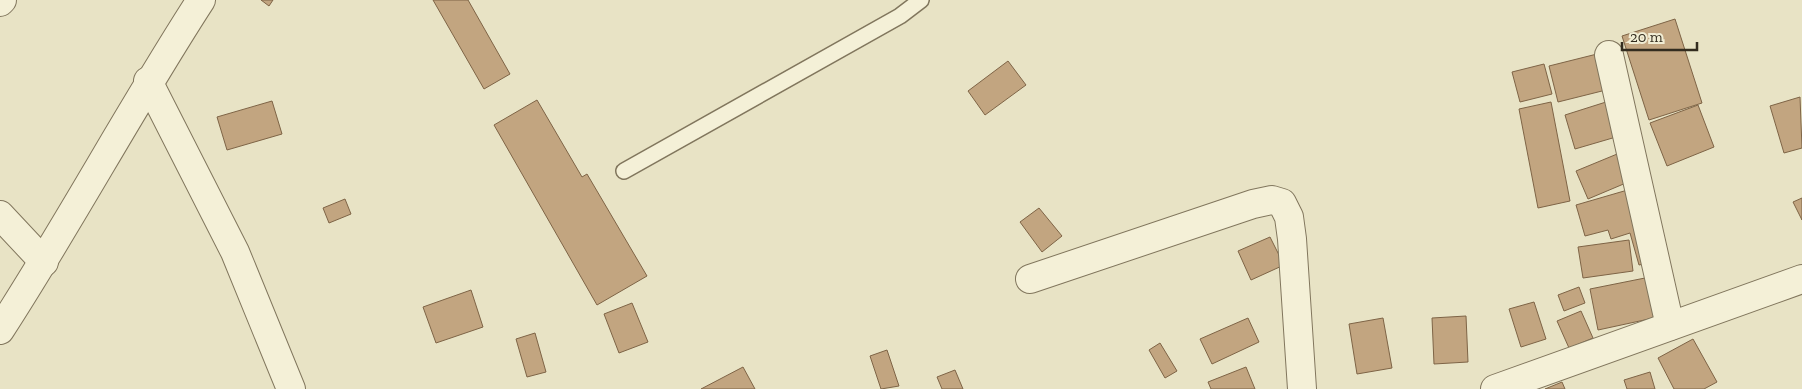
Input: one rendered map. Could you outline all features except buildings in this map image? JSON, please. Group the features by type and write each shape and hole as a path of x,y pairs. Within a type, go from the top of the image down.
{"street":[{"path":"0,330 44,262 195,3"},
{"path":"1608,55 1670,326"},
{"path":"148,81 235,252 291,389"},
{"path":"1030,279 1253,204 1272,200 1282,203 1289,217 1292,239 1302,389"},
{"path":"0,215 44,262"},
{"path":"1495,389 1802,279"}],"lane":[{"path":"624,171 900,16 921,0"}]}
